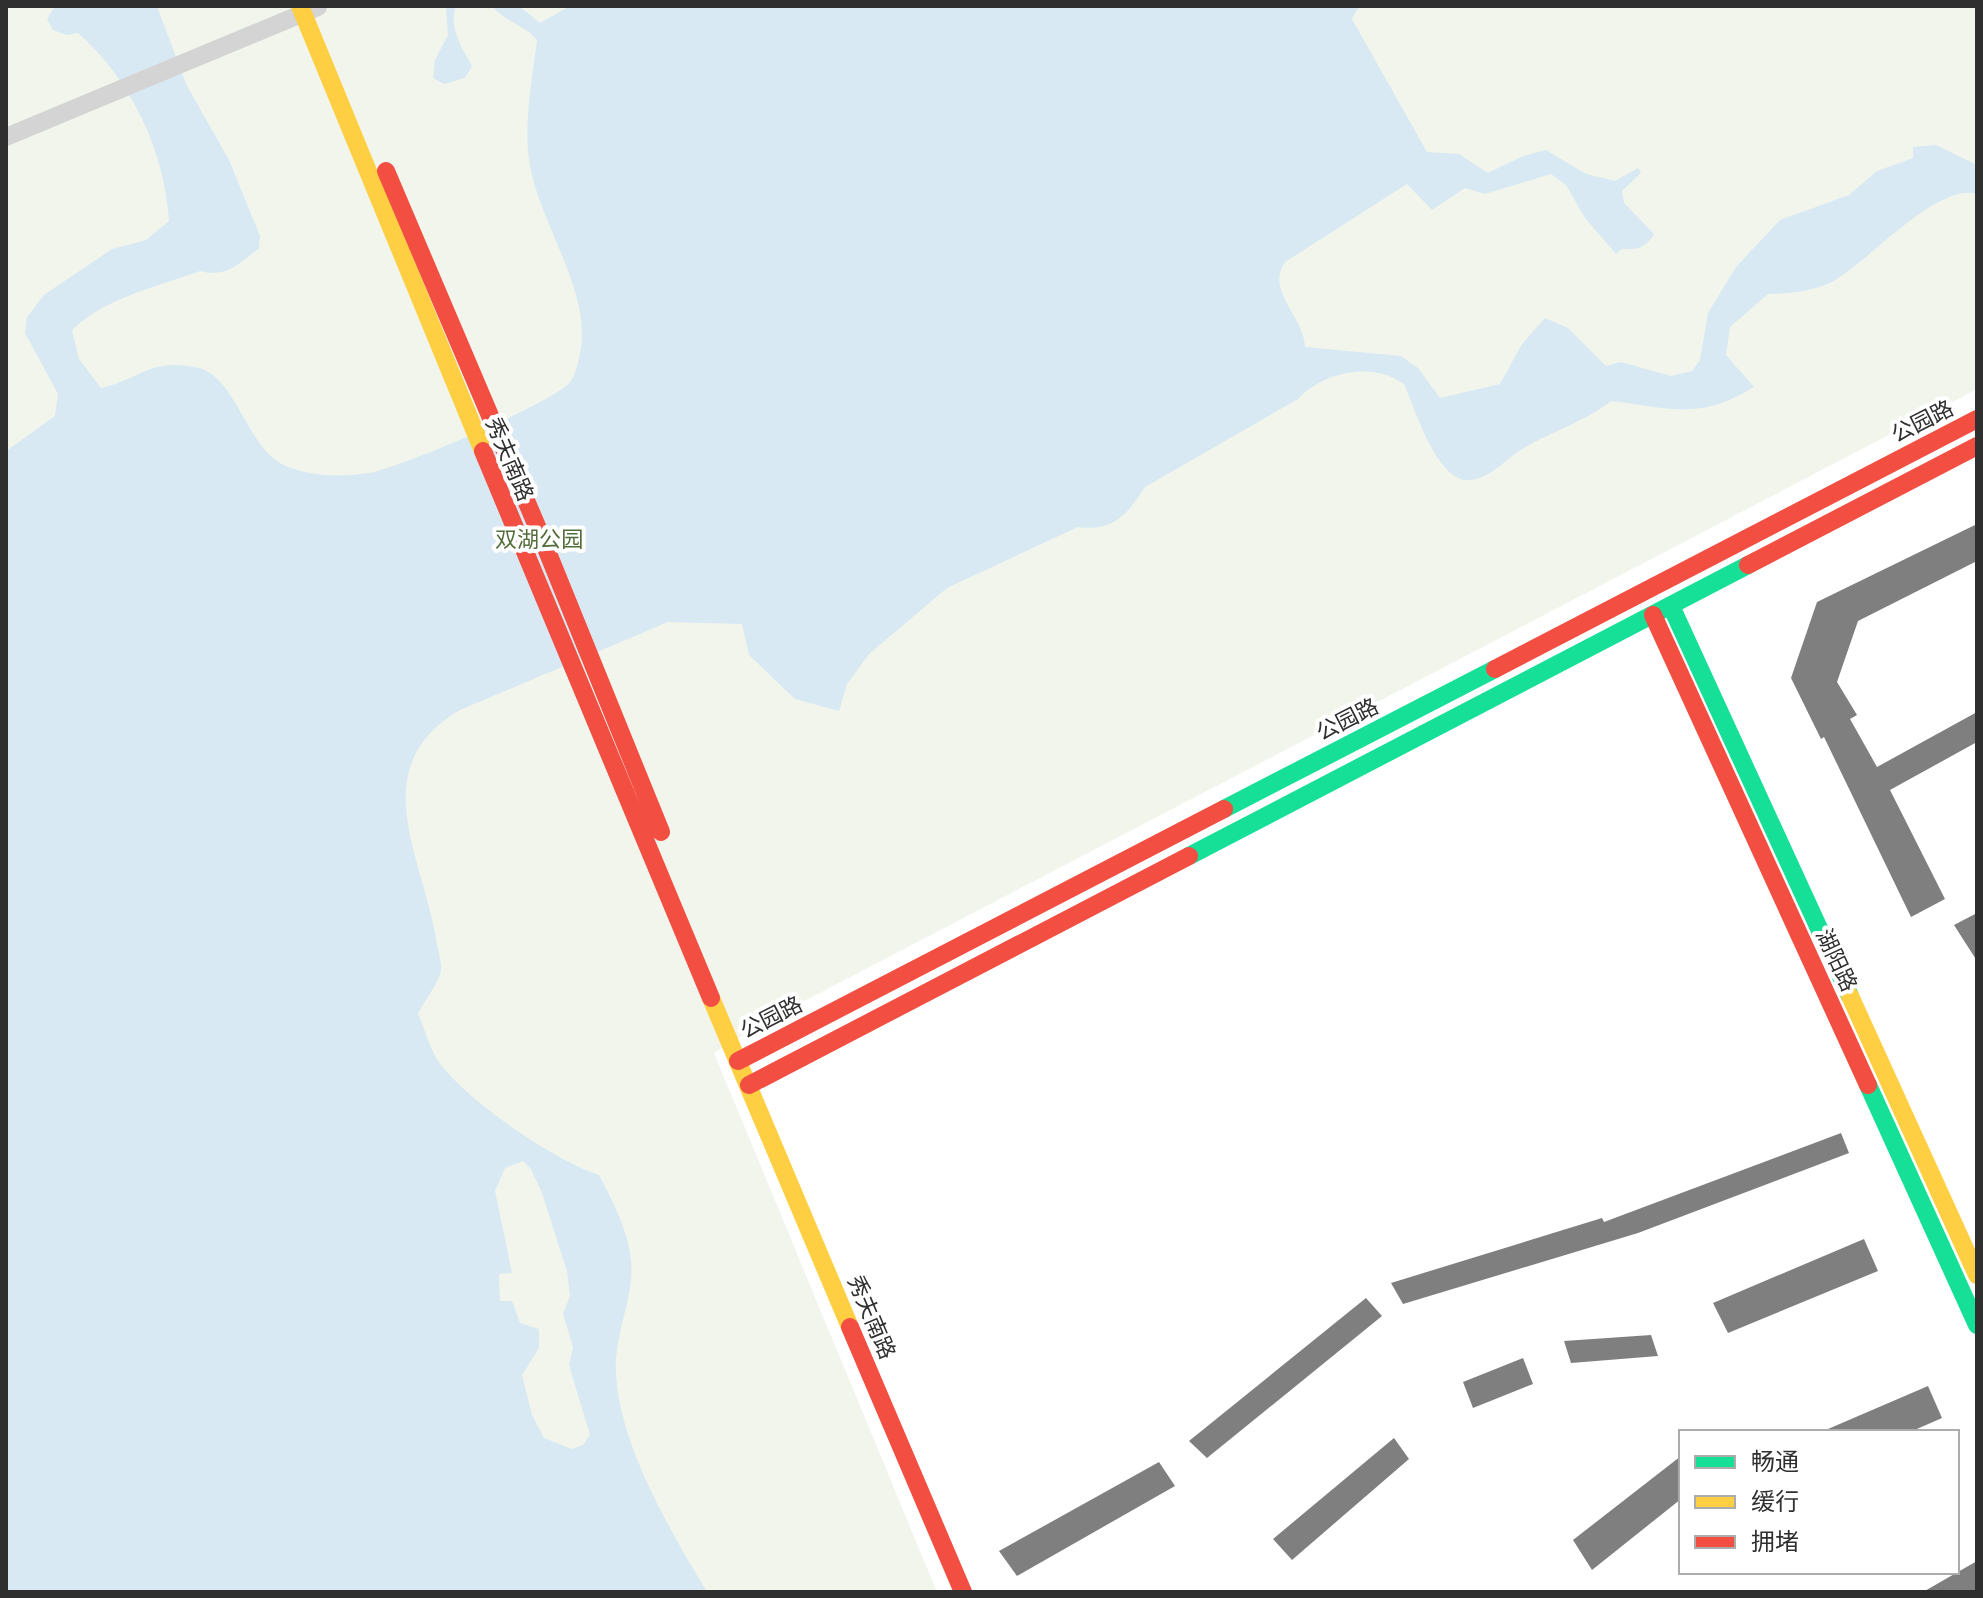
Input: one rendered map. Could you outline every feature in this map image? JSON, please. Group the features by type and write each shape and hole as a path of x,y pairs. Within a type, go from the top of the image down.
{"street":[{"path":"6,137 309,8"},
{"name":"秀夫南路","path":"309,8 539,531 606,702 738,1017 738,1061"},
{"name":"秀夫南路","path":"309,8 451,380 963,1592"},
{"name":"公园路","path":"738,1061 1977,419"},
{"path":"749,1085 1977,446"},
{"name":"湖阳路","path":"1671,606 1977,1275"},
{"name":"湖阳路","path":"1653,615 1977,1325"}],"green space":[{"name":"双湖公园","path":"6,6 1977,6 1977,389 768,1020 714,1053 937,1592 6,1592"}],"shaded area":[{"path":"55,6 157,6 186,84 229,160 260,236 259,248 232,268 217,273 200,271 150,288 116,301 85,319 72,330 79,359 101,388 169,365 199,368 212,374 223,385 273,458 296,470 327,475 369,473 442,447 509,418 560,391 575,373 582,340 577,297 535,187 528,151 529,103 537,40 492,6 519,6 540,23 570,6 1359,6 1352,19 1427,152 1459,154 1488,173 1523,156 1546,150 1586,174 1615,181 1638,168 1641,173 1622,191 1624,203 1654,234 1641,247 1622,249 1616,254 1585,218 1566,185 1551,174 1485,194 1465,188 1432,210 1407,184 1285,262 1280,273 1282,293 1299,325 1305,347 1401,356 1418,368 1440,398 1500,384 1522,344 1545,318 1568,328 1606,366 1621,362 1671,376 1692,371 1700,360 1708,313 1736,267 1780,220 1849,195 1877,171 1913,158 1913,147 1936,145 1977,165 1977,194 1960,194 1922,212 1830,283 1799,292 1768,294 1730,327 1726,355 1754,387 1717,405 1700,408 1668,409 1611,401 1524,448 1479,478 1459,478 1448,471 1429,443 1404,384 1377,373 1334,376 1145,487 1132,506 1110,524 1078,527 947,588 869,654 847,684 839,711 795,699 749,655 742,624 668,622 460,710 431,733 414,758 406,786 412,846 441,966 440,975 418,1014 437,1059 455,1080 514,1129 559,1157 599,1175 611,1199 627,1239 631,1266 616,1362 620,1402 637,1459 650,1488 707,1592 6,1592 6,451 55,416 58,394 25,333 27,317 44,295 112,249 146,240 169,221 161,169 142,118 129,95 97,51 78,33 67,35 53,30 47,19","holes":["523,1161 531,1169 567,1271 570,1296 563,1314 573,1347 569,1365 590,1435 583,1445 572,1449 544,1438 532,1415 522,1375 539,1348 539,1329 520,1323 512,1301 500,1301 499,1274 512,1273 495,1191 505,1168"]},
{"path":"446,6 456,6 455,29 472,66 465,78 444,84 433,78 435,60 448,35"}],"building":[{"path":"1977,524 1977,561 1858,621 1837,682 1857,715 1850,719 1877,767 1977,712 1977,742 1890,790 1945,899 1911,917 1824,737 1821,739 1791,678 1817,602"},
{"path":"1977,913 1977,961 1954,925"},
{"path":"1841,1133 1849,1153 1638,1233 1403,1304 1391,1283 1602,1218 1604,1222"},
{"path":"1864,1239 1878,1271 1728,1333 1713,1303"},
{"path":"1366,1298 1382,1316 1207,1458 1189,1441"},
{"path":"1651,1335 1658,1356 1571,1363 1564,1341"},
{"path":"1523,1358 1533,1384 1473,1408 1463,1382"},
{"path":"1928,1386 1942,1418 1915,1430 1826,1430"},
{"path":"1394,1438 1409,1459 1292,1560 1273,1539"},
{"path":"1679,1458 1679,1501 1592,1570 1573,1540"},
{"path":"1159,1462 1175,1486 1017,1576 999,1551"},
{"path":"1977,1561 1977,1592 1923,1592 1959,1574"}],"traffic: fast":[{"path":"1189,856 1748,565"},
{"path":"1671,606 1850,996"},
{"path":"1224,809 1495,669"},
{"path":"1868,1085 1977,1325"}],"traffic: slow":[{"path":"300,6 483,451"},
{"path":"1850,996 1977,1275"},
{"path":"711,998 850,1327"}],"traffic: jam":[{"path":"386,171 539,531 661,832"},
{"path":"1495,669 1977,419"},
{"path":"1748,565 1977,446"},
{"path":"483,451 711,998"},
{"path":"1653,615 1868,1085"},
{"path":"738,1061 1224,809"},
{"path":"749,1085 1189,856"},
{"path":"850,1327 963,1592"}]}
